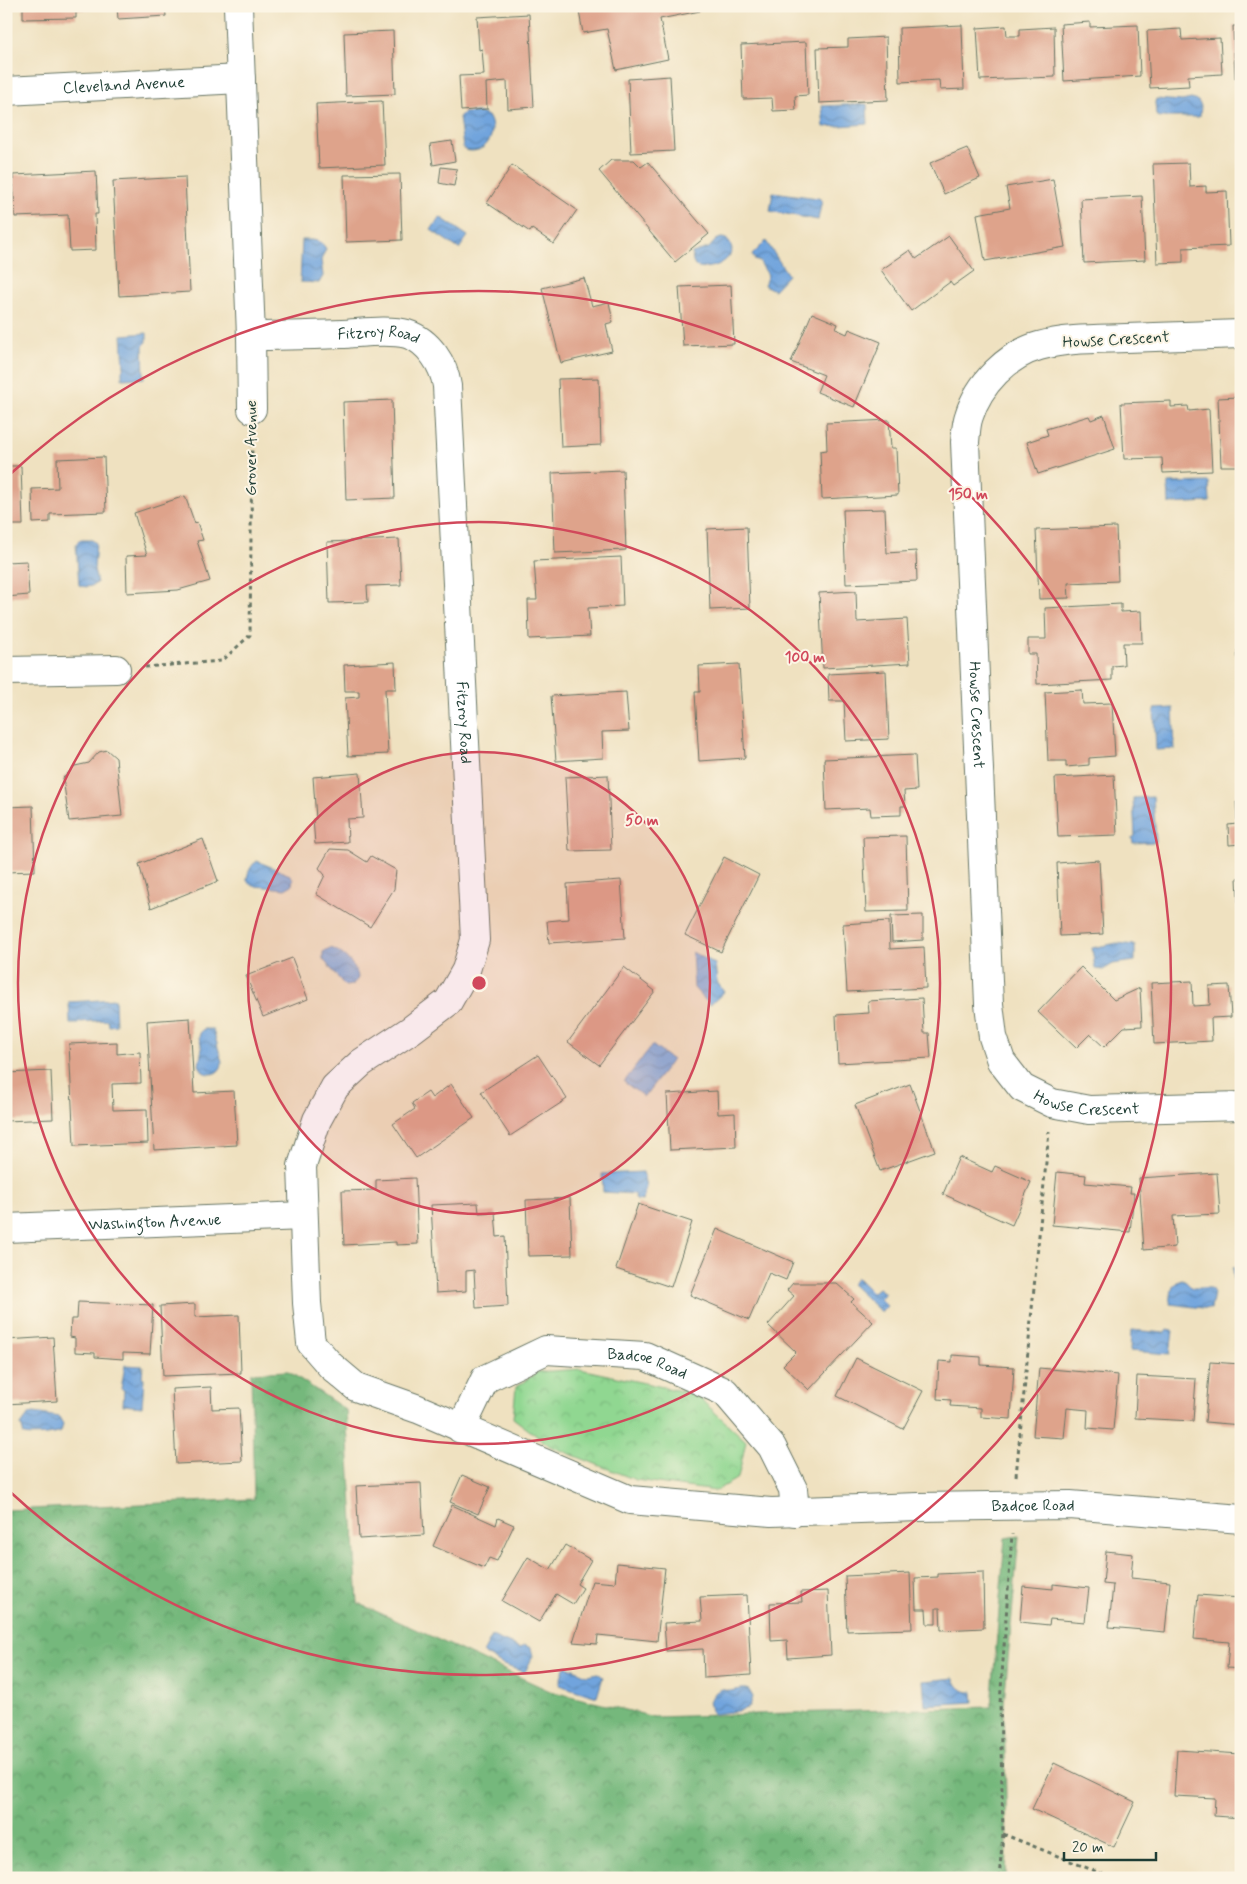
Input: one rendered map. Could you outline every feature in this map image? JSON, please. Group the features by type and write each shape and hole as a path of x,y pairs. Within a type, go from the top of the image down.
{"street":[{"name":"Grover Avenue","path":"238,6 251,336 252,409"},
{"name":"Cleveland Avenue","path":"6,90 241,79"},
{"name":"Fitzroy Road","path":"251,336 378,332 408,334 427,346 436,357 445,374 448,386 475,940 466,970 448,1002 411,1030 361,1063 335,1087 316,1120 302,1166 307,1303 311,1343"},
{"name":"Howse Crescent","path":"1241,334 1072,340 1040,346 1019,354 985,384 975,400 968,417 965,442 989,1004 993,1037 1001,1061 1022,1088 1052,1103 1089,1110 1241,1106"},
{"path":"6,672 116,669"},
{"name":"Washington Avenue","path":"6,1228 303,1216"},
{"name":"Badcoe Road","path":"311,1343 331,1366 356,1387 418,1410 630,1500 771,1512 1014,1504 1070,1505 1241,1519"},
{"name":"Badcoe Road","path":"461,1429 484,1378 546,1350 645,1356 725,1392 772,1447 793,1489 795,1512"}],"path":[{"name":"Grover Avenue","path":"116,669 222,661 250,635 252,409"},
{"path":"999,1878 1003,1834 1000,1703 1014,1504 1052,1103"},
{"path":"1003,1834 1112,1878"}],"green space":[{"path":"580,1369 695,1394 746,1441 738,1478 715,1491 636,1480 550,1446 513,1418 516,1387 538,1372"},
{"path":"288,1371 346,1410 358,1603 550,1691 654,1717 991,1707 1005,1538 1019,1536 1004,1704 1006,1878 6,1878 6,1510 254,1499 251,1373"}],"water":[{"path":"1156,99 1182,101 1191,99 1198,101 1201,106 1200,116 1159,117 1156,115"},
{"path":"867,104 868,124 824,127 822,106"},
{"path":"477,112 488,116 492,129 491,136 488,142 479,150 465,150 459,117 463,113"},
{"path":"773,192 822,200 818,220 770,211"},
{"path":"440,217 468,236 459,249 431,230"},
{"path":"721,238 730,243 732,250 730,255 722,263 712,267 695,266 692,253 709,248 716,240"},
{"path":"302,240 313,240 322,243 326,249 321,260 323,276 319,283 300,282"},
{"path":"766,241 788,275 774,290 764,285 768,275 759,261 756,261 752,255"},
{"path":"147,333 147,342 143,346 144,378 122,379 122,370 124,368 122,335"},
{"path":"1209,482 1210,502 1169,504 1168,483"},
{"path":"80,540 92,540 96,543 94,569 97,583 88,587 79,585 76,544"},
{"path":"1173,708 1175,749 1156,750 1154,709"},
{"path":"1153,797 1156,842 1133,843 1132,838 1135,836 1133,798"},
{"path":"257,861 290,875 293,879 292,885 285,889 253,886 247,881 247,878 251,867"},
{"path":"1117,943 1135,945 1135,961 1113,964 1103,970 1095,969 1092,948"},
{"path":"330,948 344,955 352,964 358,978 353,985 345,986 323,959 323,952"},
{"path":"692,952 715,964 717,982 724,992 710,1005 694,988"},
{"path":"115,999 116,1025 109,1026 108,1020 70,1024 69,1002"},
{"path":"204,1029 213,1029 222,1062 222,1066 213,1074 203,1072 199,1065 202,1048 199,1037"},
{"path":"652,1045 672,1060 644,1097 624,1082"},
{"path":"643,1172 646,1187 642,1201 636,1200 634,1194 603,1192 602,1174"},
{"path":"1241,1267 1241,1308 1236,1308 1233,1268"},
{"path":"857,1278 872,1293 878,1288 885,1293 880,1299 887,1306 881,1312 851,1284"},
{"path":"1182,1280 1192,1288 1211,1288 1214,1293 1211,1309 1170,1304 1173,1286"},
{"path":"1131,1330 1165,1333 1167,1330 1173,1331 1170,1354 1130,1351"},
{"path":"125,1365 143,1366 142,1407 123,1405 124,1390 121,1389"},
{"path":"29,1414 59,1417 63,1424 61,1432 32,1436 24,1435 21,1425"},
{"path":"492,1636 520,1648 524,1645 531,1648 533,1656 525,1672 503,1665 483,1653"},
{"path":"567,1666 587,1675 598,1673 603,1677 597,1697 559,1685 564,1668"},
{"path":"954,1678 961,1689 973,1692 974,1702 925,1705 923,1681"},
{"path":"722,1689 730,1691 749,1690 753,1697 750,1707 738,1711 714,1714 711,1712 709,1701 716,1692"}],"building":[{"path":"23,6 91,6 91,10 76,10 76,18 23,19"},
{"path":"117,6 165,6 166,16 118,19"},
{"path":"578,6 699,6 700,11 660,19 668,59 616,70 607,29 583,33"},
{"path":"529,14 534,107 508,109 507,81 486,83 487,109 461,111 459,76 484,75 482,49 479,50 477,17"},
{"path":"1090,22 1090,27 1138,25 1140,76 1064,81 1061,24"},
{"path":"962,25 964,89 940,90 939,80 900,82 899,28"},
{"path":"1006,26 1007,36 1020,36 1020,29 1054,27 1055,77 980,80 977,28"},
{"path":"1233,26 1241,26 1241,78 1235,78"},
{"path":"1181,29 1182,40 1220,38 1222,74 1188,76 1189,86 1150,88 1147,31"},
{"path":"393,31 395,94 346,96 344,33"},
{"path":"886,37 888,100 819,103 817,48 848,47 848,39"},
{"path":"806,42 808,95 795,96 796,110 773,111 772,98 743,99 741,45"},
{"path":"670,76 674,151 631,153 628,79"},
{"path":"382,101 385,165 319,168 316,104"},
{"path":"452,141 455,161 433,165 430,144"},
{"path":"967,148 980,178 944,194 930,163"},
{"path":"611,160 634,160 641,167 648,162 709,234 675,262 599,171"},
{"path":"1189,163 1190,187 1206,186 1206,192 1227,191 1229,246 1183,248 1183,262 1157,263 1153,164"},
{"path":"512,165 577,210 554,244 532,229 530,232 487,203"},
{"path":"441,167 457,169 454,186 439,183"},
{"path":"96,171 98,214 95,214 96,250 70,251 68,215 15,217 13,175"},
{"path":"400,174 402,240 346,242 344,175"},
{"path":"185,177 190,292 119,296 113,181"},
{"path":"1053,179 1065,247 985,261 977,214 1010,208 1006,187"},
{"path":"1142,196 1145,260 1084,263 1081,199"},
{"path":"949,236 974,271 953,286 950,282 911,311 881,270 910,250 916,259"},
{"path":"584,278 592,306 609,302 613,322 606,324 612,351 561,363 542,288"},
{"path":"731,285 734,344 683,346 679,287"},
{"path":"812,313 838,324 836,329 847,334 849,329 881,342 854,407 817,392 824,375 791,362"},
{"path":"599,378 601,445 561,447 558,379"},
{"path":"1238,397 1239,404 1241,404 1241,466 1221,466 1218,398"},
{"path":"392,400 395,498 346,500 343,402"},
{"path":"1171,401 1171,407 1188,406 1189,411 1209,409 1212,471 1163,473 1162,458 1124,459 1121,403"},
{"path":"1104,415 1115,449 1038,474 1027,442 1048,435 1046,429 1089,416 1091,420"},
{"path":"889,420 891,448 896,448 898,495 822,499 820,451 827,450 826,423"},
{"path":"104,457 106,512 50,514 50,522 33,523 32,489 58,488 57,459"},
{"path":"6,466 21,466 23,525 6,525"},
{"path":"623,470 626,550 555,553 552,473"},
{"path":"185,496 203,540 197,541 210,581 178,590 127,593 126,556 147,555 134,513"},
{"path":"885,509 887,553 916,551 917,581 846,584 843,510"},
{"path":"747,527 750,608 710,610 707,529"},
{"path":"1116,527 1118,581 1068,583 1069,598 1039,599 1036,530"},
{"path":"399,539 401,585 367,586 368,602 329,603 327,542"},
{"path":"621,557 623,606 588,608 590,636 529,639 528,600 537,600 534,561"},
{"path":"27,561 29,595 6,597 6,562"},
{"path":"856,591 857,622 907,619 910,663 823,668 819,593"},
{"path":"1121,604 1121,612 1141,611 1142,643 1123,643 1124,665 1112,666 1112,680 1037,684 1036,654 1028,654 1028,639 1046,639 1045,608"},
{"path":"1237,650 1241,650 1241,673 1238,673"},
{"path":"395,662 396,689 385,689 388,754 348,756 345,698 359,697 359,691 345,691 344,665"},
{"path":"739,664 745,758 699,761 695,692 700,692 699,666"},
{"path":"886,671 889,739 846,741 844,701 829,701 828,674"},
{"path":"1082,690 1083,704 1112,703 1115,756 1089,758 1089,765 1066,767 1066,761 1048,761 1045,692"},
{"path":"626,692 629,731 602,732 603,758 556,761 551,696"},
{"path":"107,750 116,758 122,816 69,821 63,778 75,766 89,763 99,752"},
{"path":"915,755 917,790 904,791 905,806 901,806 901,815 871,816 870,808 826,810 824,759"},
{"path":"360,773 363,818 347,819 348,842 315,844 313,819 316,819 313,777"},
{"path":"608,775 611,850 569,851 565,777"},
{"path":"1114,775 1117,835 1058,837 1055,778"},
{"path":"1236,802 1241,802 1241,844 1229,845 1228,825 1237,824"},
{"path":"33,806 35,871 6,872 6,807"},
{"path":"906,836 908,911 866,912 863,837"},
{"path":"203,839 218,881 151,908 139,864"},
{"path":"330,849 348,850 367,862 371,856 396,870 394,889 370,927 316,894 325,875 319,868"},
{"path":"724,857 759,875 721,952 685,935"},
{"path":"1099,860 1103,934 1060,936 1057,863"},
{"path":"1241,877 1241,922 1239,922 1237,878"},
{"path":"621,880 625,938 549,943 547,921 569,919 567,884"},
{"path":"923,915 923,940 892,942 891,916"},
{"path":"889,921 890,949 924,947 926,988 847,992 843,924"},
{"path":"292,958 308,999 263,1017 246,976"},
{"path":"624,967 655,991 599,1065 568,1042"},
{"path":"1081,967 1114,1000 1140,988 1142,1026 1124,1027 1104,1047 1090,1034 1076,1048 1038,1012"},
{"path":"1192,981 1193,1006 1210,1005 1209,986 1229,985 1231,1017 1211,1018 1212,1041 1154,1044 1151,983"},
{"path":"922,998 924,1033 929,1033 931,1058 838,1063 836,1015 869,1013 868,1001"},
{"path":"190,1018 194,1093 234,1091 237,1145 154,1150 147,1021"},
{"path":"117,1042 117,1054 140,1052 141,1083 112,1084 113,1110 147,1109 148,1143 74,1146 69,1044"},
{"path":"538,1055 567,1099 510,1136 481,1092"},
{"path":"51,1071 53,1119 6,1121 6,1073"},
{"path":"451,1084 474,1118 416,1158 393,1124 415,1109 412,1103 428,1092 432,1098"},
{"path":"910,1084 935,1151 880,1171 855,1105"},
{"path":"717,1091 718,1114 735,1113 736,1147 670,1150 667,1094"},
{"path":"959,1157 992,1172 995,1166 1031,1182 1012,1225 943,1194"},
{"path":"1057,1172 1086,1175 1085,1183 1131,1187 1130,1193 1134,1193 1130,1232 1052,1225"},
{"path":"1217,1173 1220,1214 1173,1216 1175,1247 1144,1250 1139,1178"},
{"path":"415,1178 418,1244 396,1245 396,1242 344,1245 342,1191 376,1190 376,1180"},
{"path":"570,1198 572,1255 528,1256 526,1200"},
{"path":"478,1203 479,1213 495,1212 497,1237 505,1236 508,1306 476,1308 474,1270 466,1271 466,1291 436,1293 431,1205"},
{"path":"638,1204 692,1222 671,1287 616,1269"},
{"path":"717,1229 793,1262 786,1280 769,1273 749,1320 690,1295"},
{"path":"793,1283 836,1283 854,1299 851,1302 873,1322 809,1390 783,1365 796,1352 768,1325 794,1296 787,1290"},
{"path":"78,1302 153,1305 150,1354 123,1353 123,1359 95,1357 95,1353 75,1352 75,1338 70,1337 71,1319 77,1319"},
{"path":"195,1304 195,1317 239,1315 241,1373 163,1376 160,1306"},
{"path":"53,1337 57,1401 6,1404 6,1340"},
{"path":"952,1355 981,1357 981,1365 1014,1367 1011,1419 981,1417 981,1408 950,1406 951,1400 937,1399 939,1361 952,1362"},
{"path":"856,1358 923,1391 903,1429 837,1396"},
{"path":"1210,1362 1241,1364 1241,1425 1205,1422"},
{"path":"1039,1368 1118,1375 1113,1430 1087,1428 1088,1410 1067,1408 1064,1438 1033,1436"},
{"path":"1137,1376 1196,1379 1193,1421 1135,1418"},
{"path":"211,1387 212,1409 239,1408 242,1461 176,1464 172,1389"},
{"path":"462,1475 490,1487 478,1514 450,1502"},
{"path":"421,1483 424,1535 359,1539 356,1486"},
{"path":"452,1505 496,1525 498,1518 514,1525 497,1561 489,1558 484,1568 433,1546"},
{"path":"565,1545 591,1560 577,1584 583,1588 573,1604 556,1594 539,1622 502,1601 528,1557 550,1570"},
{"path":"1106,1551 1133,1554 1131,1578 1170,1582 1165,1632 1109,1627 1113,1585 1103,1584"},
{"path":"617,1563 665,1568 657,1641 598,1635 597,1644 573,1642 592,1581 615,1583"},
{"path":"983,1572 984,1628 941,1630 940,1608 936,1608 936,1624 927,1624 926,1609 916,1609 915,1578 938,1577 938,1574"},
{"path":"910,1573 912,1629 847,1631 845,1576"},
{"path":"1053,1584 1089,1588 1085,1622 1050,1619 1049,1625 1020,1622 1023,1586 1053,1589"},
{"path":"828,1591 831,1655 788,1658 787,1640 771,1641 770,1603 802,1602 801,1592"},
{"path":"747,1595 751,1675 704,1678 703,1649 666,1651 664,1623 702,1621 700,1597"},
{"path":"1198,1595 1241,1598 1241,1669 1227,1668 1229,1642 1194,1639"},
{"path":"1177,1750 1241,1754 1241,1818 1214,1816 1215,1798 1174,1796"},
{"path":"1054,1763 1135,1802 1114,1847 1032,1809"}]}
